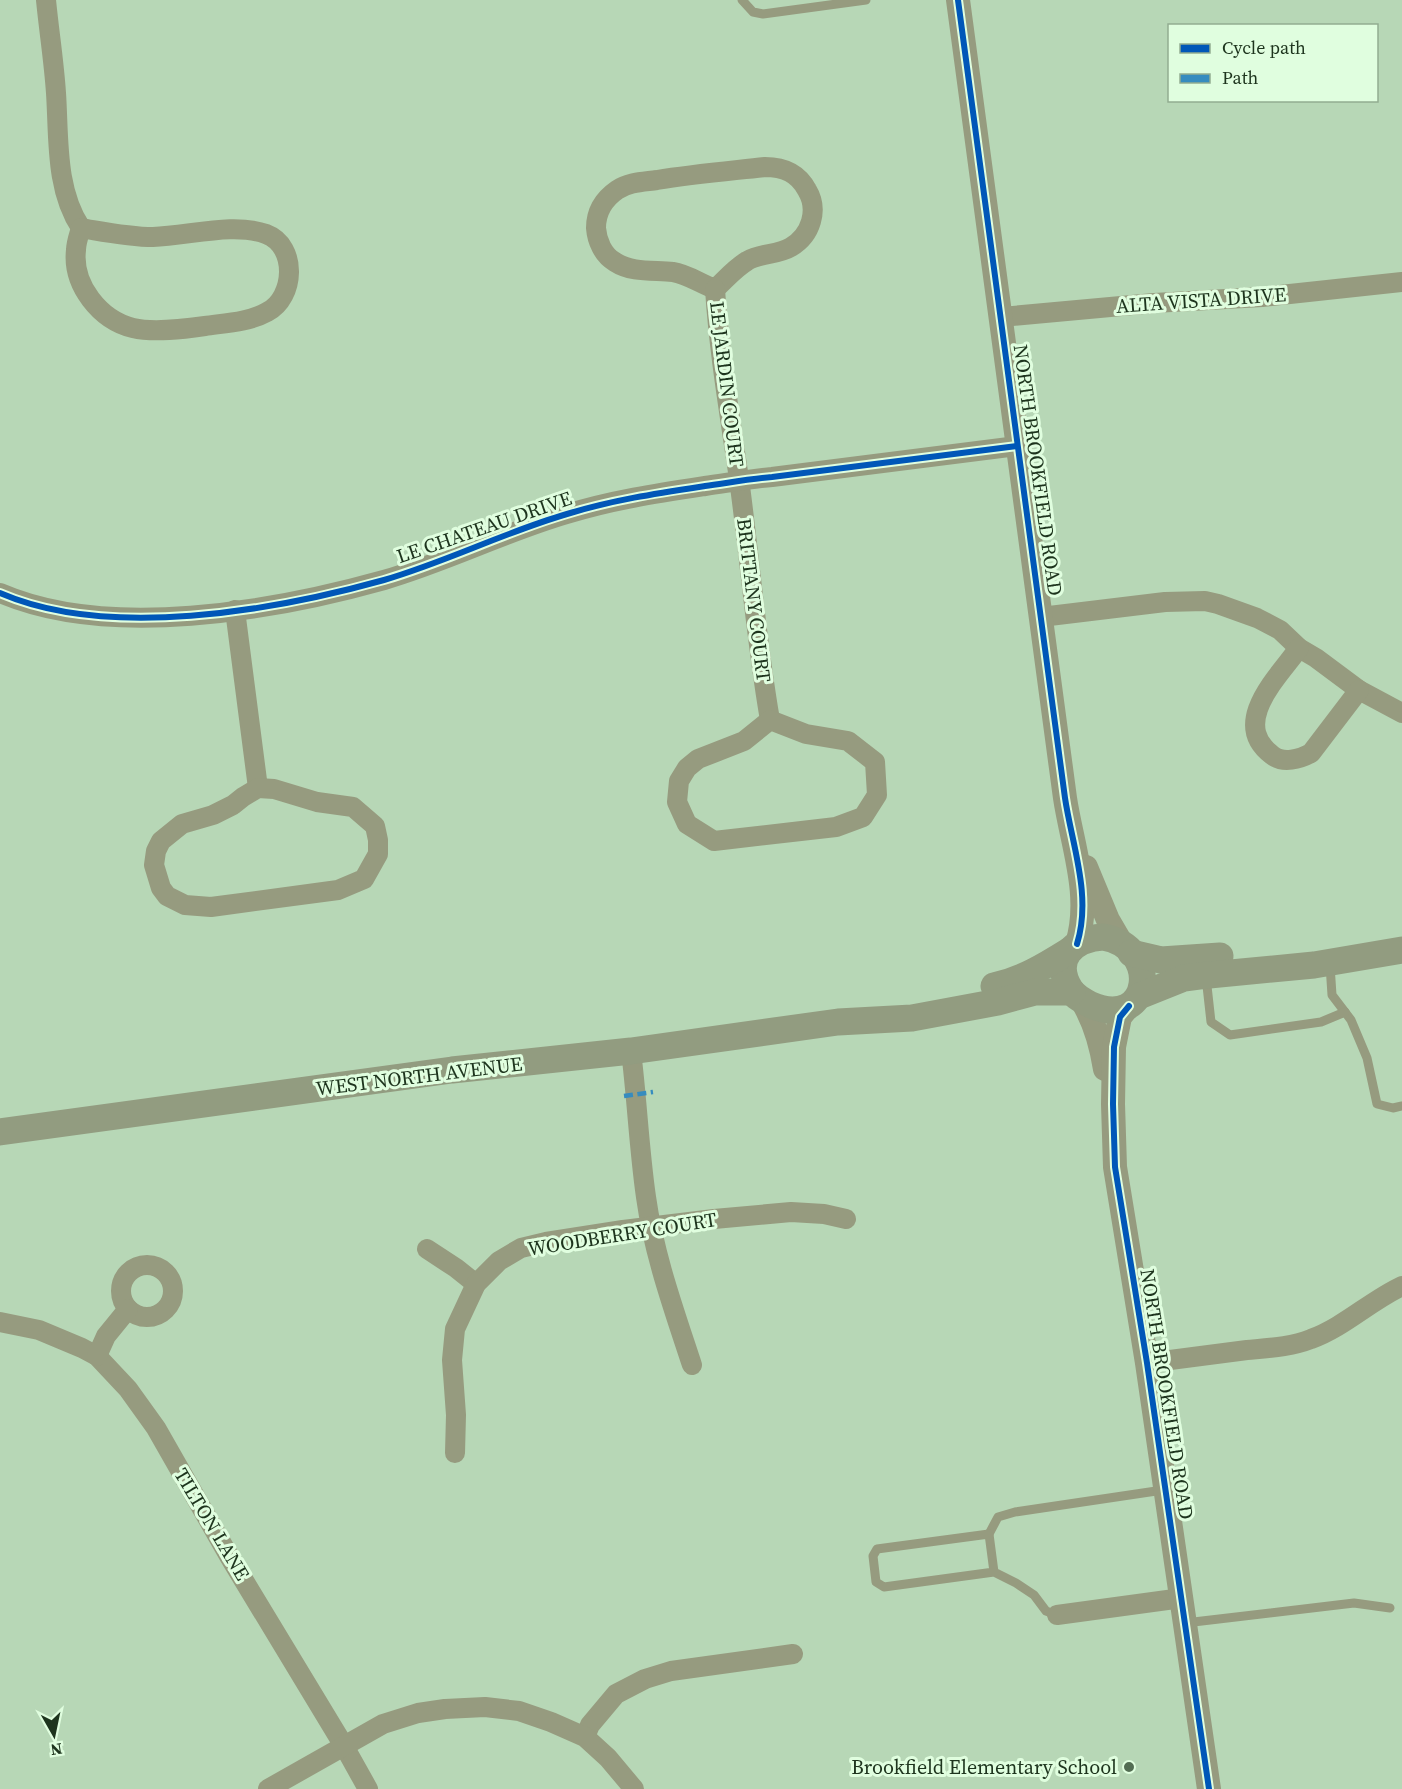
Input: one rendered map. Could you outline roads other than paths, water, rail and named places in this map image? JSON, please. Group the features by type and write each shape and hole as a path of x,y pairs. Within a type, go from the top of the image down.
{"main road":[{"path":"1102,937 1152,958 1169,960 1258,953 1390,952 1330,962 1184,978 1116,1009 1097,1007 1077,996 1065,977 1064,965 1073,947 1090,938 1102,937"},
{"name":"WEST NORTH AVENUE","path":"0,1132 452,1070 631,1051 838,1022 1002,985 1037,971 1073,947"},
{"path":"1127,949 1137,960 1143,981 1134,1001"},
{"name":"WEST NORTH AVENUE","path":"838,1022 912,1018 1035,993 1077,996"}],"street":[{"path":"46,0 62,177 74,218 81,228 152,237 230,229 255,231 269,235 280,245 288,259 287,289 281,301 270,311 255,317 196,327 147,330 134,328 106,315 85,291 78,273 75,251 81,228"},
{"name":"NORTH BROOKFIELD ROAD","path":"958,0 1065,798 1081,884 1083,914 1081,929 1073,947"},
{"name":"LE JARDIN COURT","path":"765,167 778,167 791,172 803,183 811,196 814,208 811,222 803,236 791,247 748,260 715,289 674,272 626,268 614,262 604,253 600,245 596,220 600,207 618,189 629,184 765,167"},
{"name":"ALTA VISTA DRIVE","path":"1001,317 1154,303 1262,297 1402,282"},
{"name":"LE JARDIN COURT","path":"715,289 727,403 739,480"},
{"name":"LE CHATEAU DRIVE","path":"0,593 38,606 118,618 235,610 312,597 384,580 567,514 648,494 739,480 1017,446"},
{"name":"BRITTANY COURT","path":"739,480 750,580 770,720"},
{"path":"1041,617 1166,602 1205,601 1236,609 1280,630 1299,648 1359,690 1402,713"},
{"path":"235,610 258,788"},
{"path":"1299,648 1261,700 1256,714 1254,725 1257,739 1276,759 1302,758 1311,753 1359,690"},
{"path":"770,720 806,734 848,741 875,762 877,795 863,817 836,827 731,841 714,841 687,824 677,802 679,781 687,768 698,759 744,741 770,720"},
{"path":"258,788 274,789 317,802 353,807 375,826 378,840 378,854 364,879 338,890 211,907 185,905 167,896 161,888 154,865 156,851 161,840 182,824 213,815 258,788"},
{"name":"NORTH BROOKFIELD ROAD","path":"1071,828 1107,920 1127,949"},
{"name":"NORTH BROOKFIELD ROAD","path":"1077,996 1090,1014 1100,1042 1113,1104"},
{"name":"NORTH BROOKFIELD ROAD","path":"1134,1001 1120,1017 1116,1029 1113,1104 1114,1167 1147,1363 1209,1789"},
{"path":"631,1051 651,1227 664,1279 692,1365"},
{"name":"WOODBERRY COURT","path":"455,1453 456,1415 452,1360 455,1329 476,1284 499,1261 521,1248 623,1230 791,1212 824,1214 846,1219"},
{"path":"427,1249 476,1284"},
{"path":"1147,1363 1287,1346 1310,1340 1329,1331 1402,1286"},
{"path":"97,1356 106,1336 128,1309"},
{"name":"TILTON LANE","path":"0,1322 39,1330 97,1356 128,1389 156,1428 229,1556 368,1789"},
{"path":"1057,1615 1182,1598"},
{"path":"585,1737 590,1725 616,1694 645,1679 671,1671 793,1654"},
{"path":"268,1789 383,1724 418,1713 485,1707 519,1711 585,1737 608,1758 634,1789"}],"lane":[{"path":"742,0 753,12 764,14 866,0"},
{"path":"1330,962 1332,995 1351,1020 1367,1058 1377,1104 1393,1108 1402,1106"},
{"path":"1206,975 1210,1022 1230,1035 1321,1022 1345,1012"},
{"path":"994,1572 989,1534 998,1518 1015,1512 1166,1490"},
{"path":"989,1534 877,1549 873,1556 876,1582 884,1587 994,1572 1016,1583 1034,1596 1046,1611 1057,1615"},
{"path":"1185,1623 1354,1603 1389,1608"}],"place":[{"name":"Brookfield Elementary School","path":"1129,1767"}]}
